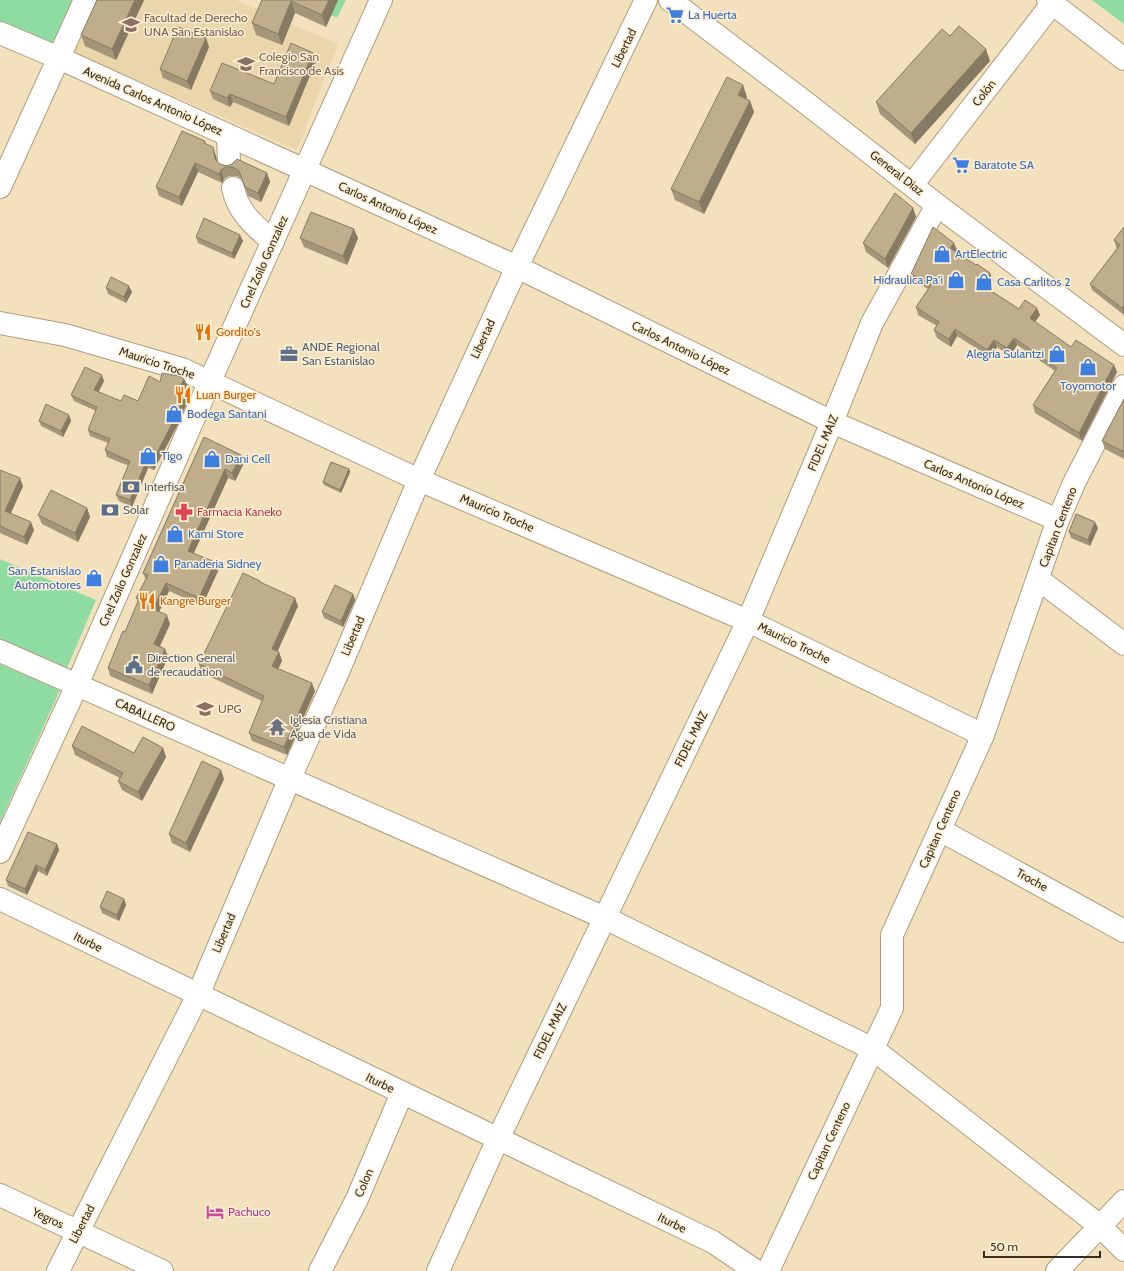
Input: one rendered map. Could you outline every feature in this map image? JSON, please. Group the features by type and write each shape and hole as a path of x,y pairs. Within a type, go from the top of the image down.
{"street":[{"path":"0,187 85,0"},
{"name":"Cnel Zoilo Gonzalez","path":"0,852 77,685 210,381 380,0"},
{"name":"Libertad","path":"58,1271 198,995 290,778 338,672 419,480 516,267 646,0"},
{"path":"1052,1 1124,59"},
{"name":"Colón","path":"912,185 1052,1"},
{"name":"General Diaz","path":"676,2 937,205 1124,345"},
{"name":"Avenida Carlos Antonio López","path":"0,33 59,58 305,170"},
{"path":"228,135 229,162"},
{"name":"Carlos Antonio López","path":"305,170 516,267 832,422 1058,520"},
{"path":"232,188 235,198 244,214 273,242"},
{"name":"FIDEL MAIZ","path":"438,1271 498,1139 748,621 872,323 937,205"},
{"name":"Mauricio Troche","path":"0,323 65,336 182,369 419,480 748,621 983,735"},
{"name":"Capitan Centeno","path":"768,1271 892,1008 892,935 983,735 1058,520 1075,481 1124,386"},
{"path":"1038,579 1124,644"},
{"name":"CABALLERO","path":"0,651 605,918 873,1049 1100,1226 1124,1250"},
{"name":"Troche","path":"940,830 1124,931"},
{"name":"Iturbe","path":"0,899 713,1242 756,1271"},
{"name":"Colon","path":"320,1271 358,1199 402,1093"},
{"name":"Yegros","path":"0,1195 162,1271"},
{"path":"1057,1271 1124,1202"}],"shaded area":[{"name":"Colegio San Francisco de Asís","path":"94,0 236,0 338,44 297,150 71,51"}],"green space":[{"path":"0,0 77,0 55,47 0,22"},
{"path":"298,0 346,0 337,18"},
{"path":"1092,0 1124,0 1124,24"},
{"path":"0,559 96,600 67,668 0,639"},
{"path":"0,664 60,690 0,822"}],"building":[{"path":"97,0 135,0 112,49 81,35"},
{"path":"262,0 329,0 322,15 291,1 278,34 252,23"},
{"path":"959,26 986,49 911,133 876,102 942,29 950,36"},
{"path":"178,27 206,38 187,81 160,69"},
{"path":"291,43 313,53 286,117 230,94 227,98 210,91 222,63 274,84"},
{"path":"727,77 743,85 738,95 750,101 699,202 671,189"},
{"path":"182,131 205,141 204,143 213,147 215,159 220,164 227,166 232,164 237,159 267,173 258,193 245,187 239,171 233,167 226,167 221,170 219,174 195,163 179,197 156,187"},
{"path":"895,193 913,208 885,259 863,243"},
{"path":"311,212 354,229 343,256 300,238"},
{"path":"204,218 240,235 232,253 196,237"},
{"path":"933,227 954,243 950,248 990,273 982,285 1019,309 1025,300 1037,308 1030,318 1071,347 1076,340 1114,365 1079,433 1033,405 1057,368 1014,338 1007,348 994,340 987,350 955,329 949,339 934,330 939,322 916,307 931,285 911,274"},
{"path":"1124,227 1124,306 1122,308 1090,284 1120,245 1114,240"},
{"path":"111,277 129,286 124,297 106,288"},
{"path":"85,367 102,375 94,390 121,401 124,395 138,401 149,376 160,382 162,373 179,376 184,379 181,385 188,389 151,464 146,462 130,500 116,495 130,461 105,450 110,439 88,430 97,407 71,395"},
{"path":"1124,399 1124,452 1102,441"},
{"path":"46,404 69,415 61,431 39,421"},
{"path":"204,437 241,455 232,473 225,469 188,551 215,562 199,598 166,583 153,609 167,615 154,644 165,649 149,685 108,668 123,631 125,632 139,599 136,598 148,575 143,573"},
{"path":"331,462 349,469 340,490 323,482"},
{"path":"0,470 20,478 5,511 31,522 24,537 0,526"},
{"path":"51,490 87,508 75,533 38,515"},
{"path":"1076,514 1095,522 1088,540 1069,532"},
{"path":"243,573 295,598 272,649 279,652 272,666 312,683 284,747 249,733 264,696 199,664"},
{"path":"335,585 353,594 341,621 322,612"},
{"path":"82,726 134,753 143,737 163,748 138,792 118,781 123,773 72,746"},
{"path":"202,761 221,770 186,843 169,834"},
{"path":"28,832 57,844 45,870 36,865 25,889 6,880"},
{"path":"107,891 124,899 117,915 100,907"}],"place":[{"name":"La Huerta","path":"675,15"},
{"name":"Facultad de Derecho UNA San Estanislao","path":"131,25"},
{"name":"Colegio San Francisco de Asís","path":"246,64"},
{"name":"Baratote SA","path":"961,165"},
{"name":"ArtElectric","path":"942,254"},
{"name":"Hidraulica Pa'i","path":"956,280"},
{"name":"Casa Carlitos 2","path":"984,282"},
{"name":"Gordito's","path":"203,332"},
{"name":"ANDE Regional San Estanislao","path":"289,354"},
{"name":"Alegria Sulantzi","path":"1057,354"},
{"name":"Toyomotor","path":"1088,367"},
{"name":"Luan Burger","path":"183,395"},
{"name":"Bodega Santani","path":"174,414"},
{"name":"Tigo","path":"148,456"},
{"name":"Dani Cell","path":"212,459"},
{"name":"Interfisa","path":"131,487"},
{"name":"Solar","path":"110,510"},
{"name":"Farmacia Kaneko","path":"184,512"},
{"name":"Kami Store","path":"175,534"},
{"name":"Panaderia Sidney","path":"161,564"},
{"name":"San Estanislao Automotores","path":"94,578"},
{"name":"Kangre Burger","path":"147,601"},
{"name":"Direction General de recaudation","path":"134,665"},
{"name":"UPG","path":"205,709"},
{"name":"Iglesia Cristiana Agua de Vida","path":"277,727"},
{"name":"Pachuco","path":"215,1212"}]}
